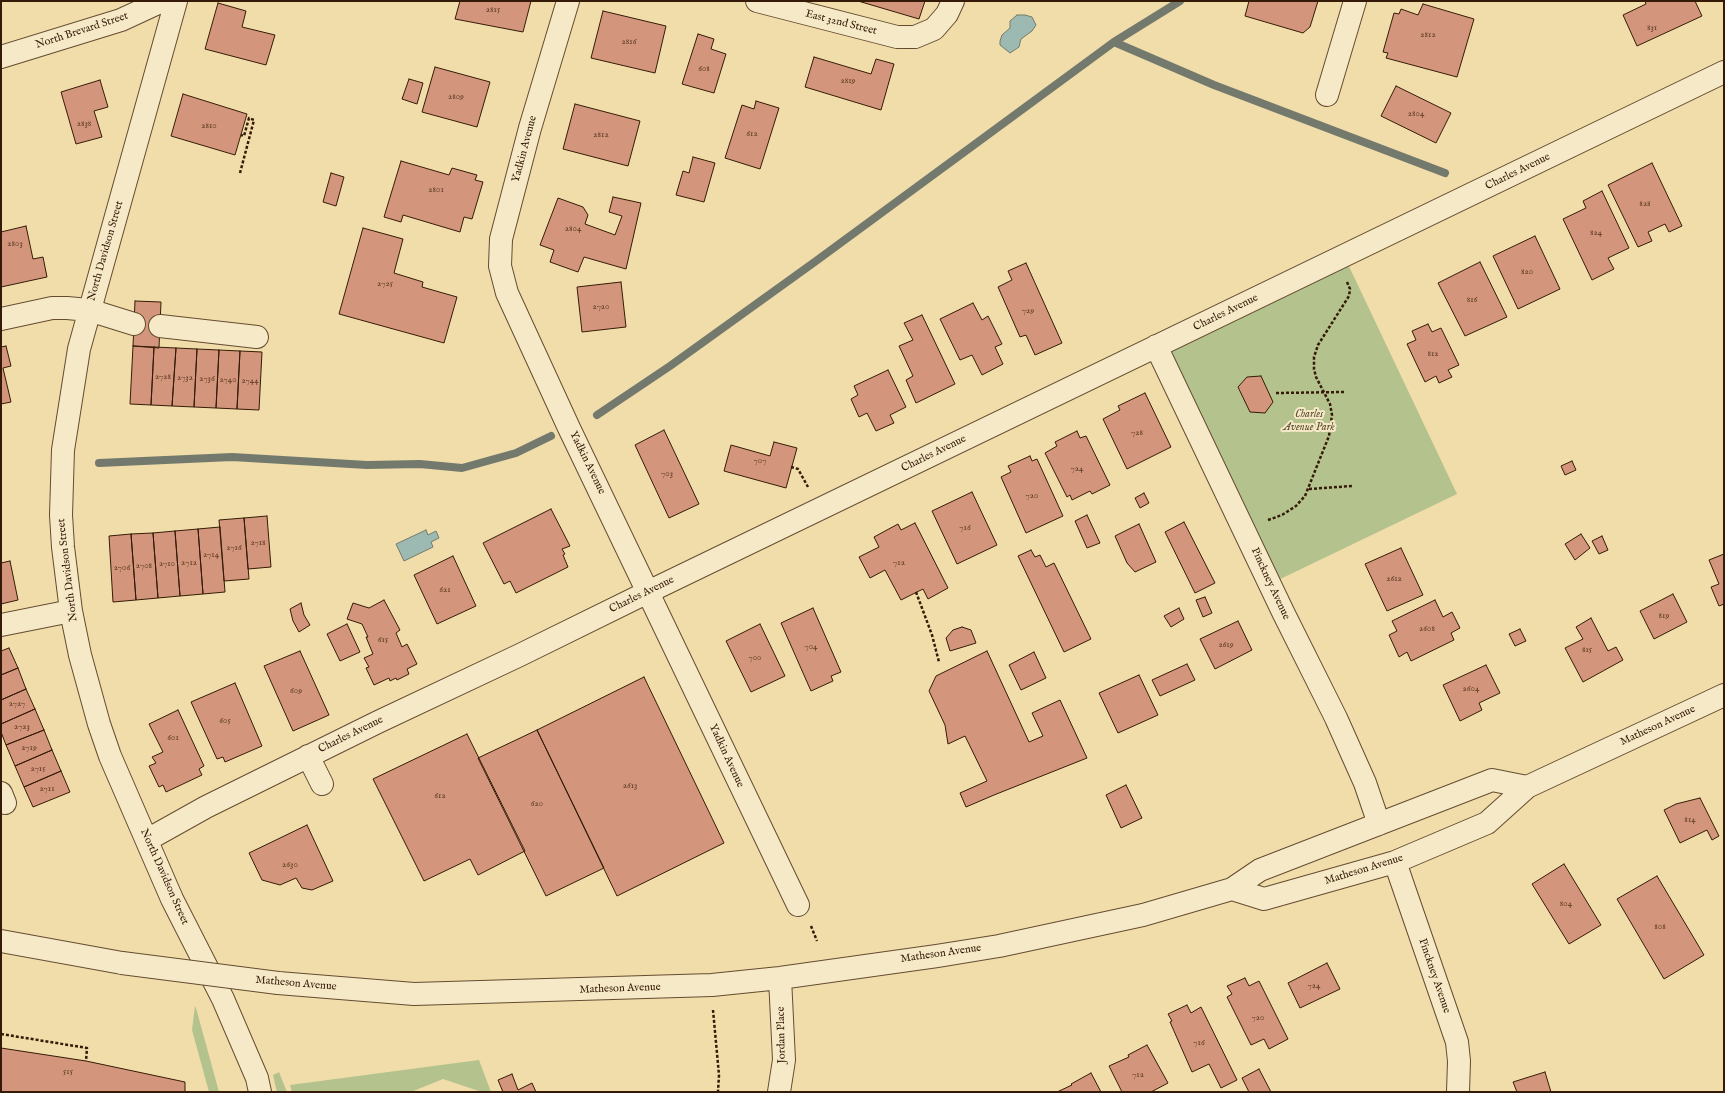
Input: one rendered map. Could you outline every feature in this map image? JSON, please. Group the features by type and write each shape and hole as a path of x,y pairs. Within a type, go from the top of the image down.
{"street":[{"name":"North Brevard Street","path":"1,57 121,20 162,1"},
{"name":"North Davidson Street","path":"176,1 79,349 63,450 61,515 63,547 71,612 80,655 99,724 110,756 172,899 223,999 257,1078 260,1092"},
{"name":"Yadkin Avenue","path":"568,1 530,128 501,239 500,266 507,293 798,905"},
{"name":"East 32nd Street","path":"757,1 897,37 915,37 934,29 947,14 953,1"},
{"path":"1327,95 1355,1"},
{"name":"Charles Avenue","path":"147,840 206,807 308,756 520,655 1724,72"},
{"path":"1,319 52,308 89,310 134,324"},
{"path":"160,326 257,337"},
{"name":"Pinckney Avenue","path":"1156,346 1285,617 1336,718 1365,783 1379,824"},
{"path":"1,625 71,612"},
{"name":"Matheson Avenue","path":"1232,889 1264,899 1395,862 1487,823 1527,787 1724,695"},
{"path":"308,756 322,784"},
{"name":"Matheson Avenue","path":"1,941 122,963 278,983 414,994 712,985 780,978 999,946 1143,914 1232,889 1260,870 1492,780 1527,787"},
{"name":"Pinckney Avenue","path":"1395,862 1457,1042 1459,1061 1458,1092"},
{"name":"Jordan Place","path":"779,1092 784,1060 780,978"}],"path":[{"path":"240,173 254,120 249,118 244,136 241,135"},
{"path":"1263,521 1282,515 1296,506 1309,489 1331,425 1332,415 1330,404 1314,369 1314,357 1318,346 1350,296 1350,289 1346,279"},
{"path":"1276,393 1344,392"},
{"path":"792,467 798,469 809,490"},
{"path":"1309,489 1352,486"},
{"path":"916,592 932,635 939,662"},
{"path":"712,985 719,1075 718,1092"},
{"path":"1,1034 87,1048 86,1061"}],"green space":[{"name":"Charles Avenue Park","path":"1346,260 1457,494 1272,583 1161,348"},
{"path":"195,1006 219,1092 209,1092 192,1030"},
{"path":"479,1060 491,1092 482,1092 443,1079 411,1092 292,1092 290,1085"},
{"path":"279,1072 287,1092 277,1092 273,1075"}],"water":[{"path":"1017,15 1032,17 1036,25 1032,31 1021,39 1019,47 1010,53 1000,45 1000,41 1002,35 1010,28 1010,21"},
{"path":"426,530 428,535 436,531 439,538 431,542 433,547 404,561 396,544"}],"building":[{"path":"460,1 531,1 523,32 455,19"},
{"path":"858,1 925,1 919,19"},
{"path":"1249,1 1318,1 1310,27 1303,33 1245,16"},
{"path":"1645,1 1695,1 1702,16 1637,46 1623,15 1646,4"},
{"path":"218,3 246,11 242,27 275,35 266,65 205,49"},
{"path":"1423,4 1474,19 1457,77 1386,58 1388,53 1383,52 1394,13 1399,14 1401,9 1418,15"},
{"path":"603,11 666,26 655,73 591,58"},
{"path":"698,34 714,39 711,49 726,54 714,93 682,84"},
{"path":"814,57 871,74 876,59 894,64 881,110 805,87"},
{"path":"435,67 490,82 477,127 422,112"},
{"path":"409,79 423,83 417,104 402,99"},
{"path":"100,80 108,107 94,111 102,137 76,144 61,92"},
{"path":"1396,86 1451,113 1436,143 1381,116"},
{"path":"183,94 247,114 235,155 171,136"},
{"path":"756,101 779,108 760,169 725,158 742,105 754,109"},
{"path":"575,104 640,121 628,166 563,149"},
{"path":"693,157 715,163 704,202 676,195 683,171 689,173"},
{"path":"401,161 449,175 452,168 477,175 475,180 483,182 472,219 464,217 460,232 403,215 401,222 384,217"},
{"path":"1652,163 1682,226 1669,232 1665,224 1648,232 1652,241 1638,247 1608,185"},
{"path":"331,173 344,177 336,206 323,202"},
{"path":"1602,191 1629,248 1608,258 1614,269 1592,280 1563,219 1586,208 1583,201"},
{"path":"613,197 641,203 626,269 584,257 578,272 550,262 554,250 540,245 558,198 583,207 588,215 585,224 615,235 622,216 609,212"},
{"path":"26,226 33,259 43,257 47,277 1,287 1,232"},
{"path":"363,228 403,239 394,273 423,282 422,287 457,297 444,343 339,314"},
{"path":"1535,236 1560,289 1518,309 1493,256"},
{"path":"1480,262 1507,317 1465,336 1438,283"},
{"path":"1026,263 1062,343 1035,355 1026,335 1020,337 998,287 1012,280 1008,271"},
{"path":"621,282 626,327 582,332 577,287"},
{"path":"135,301 161,302 159,348 133,346"},
{"path":"973,303 982,320 988,316 1002,344 995,347 1003,364 982,375 972,355 960,360 940,319"},
{"path":"922,315 955,384 916,403 906,380 913,376 899,346 913,340 904,323"},
{"path":"1428,324 1432,332 1441,328 1459,365 1448,370 1452,377 1439,383 1436,376 1425,382 1407,344 1416,340 1412,331"},
{"path":"6,346 11,366 3,368 11,402 1,404 1,347"},
{"path":"133,346 154,347 151,405 130,404"},
{"path":"154,347 176,348 172,406 151,405"},
{"path":"176,348 197,349 194,407 172,406"},
{"path":"197,349 219,350 216,408 194,407"},
{"path":"219,350 240,351 237,409 216,408"},
{"path":"240,351 262,352 259,410 237,409"},
{"path":"888,370 906,407 890,415 894,423 876,431 867,413 859,417 851,399 858,395 854,386"},
{"path":"1261,376 1273,402 1265,413 1250,412 1238,387 1247,377"},
{"path":"1145,393 1171,447 1127,469 1103,419 1120,410 1118,406"},
{"path":"664,430 699,504 669,518 635,445"},
{"path":"1077,431 1080,438 1086,436 1110,485 1092,494 1090,491 1072,500 1070,495 1067,497 1045,453 1057,446 1055,442"},
{"path":"774,442 797,448 786,488 724,471 731,445 770,456"},
{"path":"1030,456 1032,461 1037,459 1063,516 1026,533 1001,477 1011,472 1008,466"},
{"path":"1572,461 1576,470 1565,475 1561,466"},
{"path":"972,492 997,545 957,564 932,511"},
{"path":"1144,493 1149,503 1140,508 1135,498"},
{"path":"551,509 570,546 562,549 565,554 563,555 568,567 516,593 510,581 504,584 483,543"},
{"path":"1087,515 1100,543 1087,548 1075,521"},
{"path":"267,516 271,567 248,569 244,518"},
{"path":"244,518 249,579 224,581 219,520"},
{"path":"1184,522 1215,583 1195,593 1165,532"},
{"path":"915,523 948,588 928,599 923,589 901,600 885,570 870,578 859,557 879,547 874,537 898,524 901,530"},
{"path":"1139,524 1156,562 1135,572 1127,563 1115,536"},
{"path":"220,527 225,592 203,594 198,529"},
{"path":"198,529 203,594 180,596 175,531"},
{"path":"175,531 180,596 158,598 153,533"},
{"path":"153,533 158,598 136,600 131,534"},
{"path":"131,534 136,600 113,602 109,536"},
{"path":"1581,534 1590,548 1575,560 1565,544"},
{"path":"1602,536 1608,550 1599,554 1592,541"},
{"path":"1401,548 1423,595 1387,611 1365,564"},
{"path":"1031,550 1035,557 1040,555 1046,567 1054,563 1091,639 1064,652 1018,556"},
{"path":"1724,554 1724,604 1719,606 1711,587 1719,584 1709,560"},
{"path":"453,556 476,606 437,624 414,575"},
{"path":"10,561 18,600 1,604 1,563"},
{"path":"1673,594 1687,622 1654,639 1640,611"},
{"path":"1205,597 1212,613 1203,617 1196,600"},
{"path":"384,600 400,630 396,633 402,647 407,644 417,664 407,669 409,674 397,680 396,678 390,681 389,678 374,685 366,668 369,667 364,658 373,654 366,637 368,637 362,624 347,619 353,603 369,608"},
{"path":"1435,600 1443,617 1452,612 1460,628 1451,633 1454,640 1411,661 1407,652 1399,657 1389,635 1397,631 1392,621"},
{"path":"301,603 304,615 310,625 299,632 293,621 290,609"},
{"path":"813,608 841,672 831,676 833,681 811,691 781,623"},
{"path":"1179,608 1184,619 1171,627 1164,616"},
{"path":"1591,618 1608,651 1616,647 1623,660 1583,682 1565,648 1583,639 1576,627"},
{"path":"1238,621 1252,650 1215,669 1200,639"},
{"path":"347,624 360,652 340,661 327,634"},
{"path":"760,624 785,676 751,692 726,641"},
{"path":"962,627 971,630 976,643 950,651 946,638 953,630"},
{"path":"1520,629 1526,641 1515,646 1509,634"},
{"path":"9,648 18,668 1,675 1,651"},
{"path":"300,651 329,715 293,731 264,666"},
{"path":"987,651 1029,742 1043,736 1032,713 1060,700 1087,758 966,807 960,793 987,781 965,736 948,744 945,725 929,691 936,676"},
{"path":"1034,652 1046,678 1021,690 1009,665"},
{"path":"1187,664 1195,680 1160,696 1152,680"},
{"path":"1486,665 1500,693 1479,703 1482,710 1460,721 1443,685"},
{"path":"18,668 26,689 1,700 1,675"},
{"path":"1139,675 1158,715 1118,733 1099,693"},
{"path":"644,677 724,843 617,896 537,730"},
{"path":"235,683 262,746 225,762 223,757 217,759 191,702"},
{"path":"26,689 35,709 1,724 1,700"},
{"path":"35,709 44,730 6,745 1,732 1,724"},
{"path":"178,710 204,766 199,769 202,775 166,792 163,785 159,787 149,766 156,763 152,757 163,752 149,724"},
{"path":"44,730 52,750 15,766 6,745"},
{"path":"537,730 604,868 546,896 478,758"},
{"path":"467,734 525,851 478,875 470,859 424,881 373,779"},
{"path":"52,750 61,771 24,787 15,766"},
{"path":"61,771 70,792 33,807 24,787"},
{"path":"1126,785 1142,818 1121,828 1106,795"},
{"path":"1700,798 1719,836 1712,840 1707,830 1680,843 1664,810 1676,804"},
{"path":"307,825 333,881 312,890 302,888 296,878 280,885 262,880 249,853"},
{"path":"1564,864 1601,925 1569,944 1532,884"},
{"path":"1657,876 1704,955 1664,979 1617,899"},
{"path":"1327,963 1340,989 1300,1008 1288,983"},
{"path":"1245,978 1249,986 1259,981 1288,1039 1269,1049 1264,1039 1251,1045 1227,997 1232,994 1227,986"},
{"path":"1187,1005 1191,1013 1201,1007 1237,1080 1221,1088 1209,1064 1192,1072 1170,1022 1172,1021 1168,1014"},
{"path":"1147,1045 1168,1083 1151,1092 1122,1092 1109,1066 1129,1057 1128,1055"},
{"path":"1,1048 86,1061 185,1082 185,1092 1,1092"},
{"path":"1259,1069 1271,1092 1249,1092 1242,1078"},
{"path":"1545,1072 1551,1092 1517,1092 1513,1082"},
{"path":"1091,1073 1101,1092 1057,1092 1072,1085 1071,1084"},
{"path":"512,1074 518,1090 532,1083 536,1092 503,1092 498,1080"}],"waterway":[{"path":"597,415 670,366 816,261 1114,42 1180,1"},
{"path":"1114,42 1214,85 1445,173"},
{"path":"99,463 232,457 367,465 420,464 462,468 516,453 551,436"}]}
